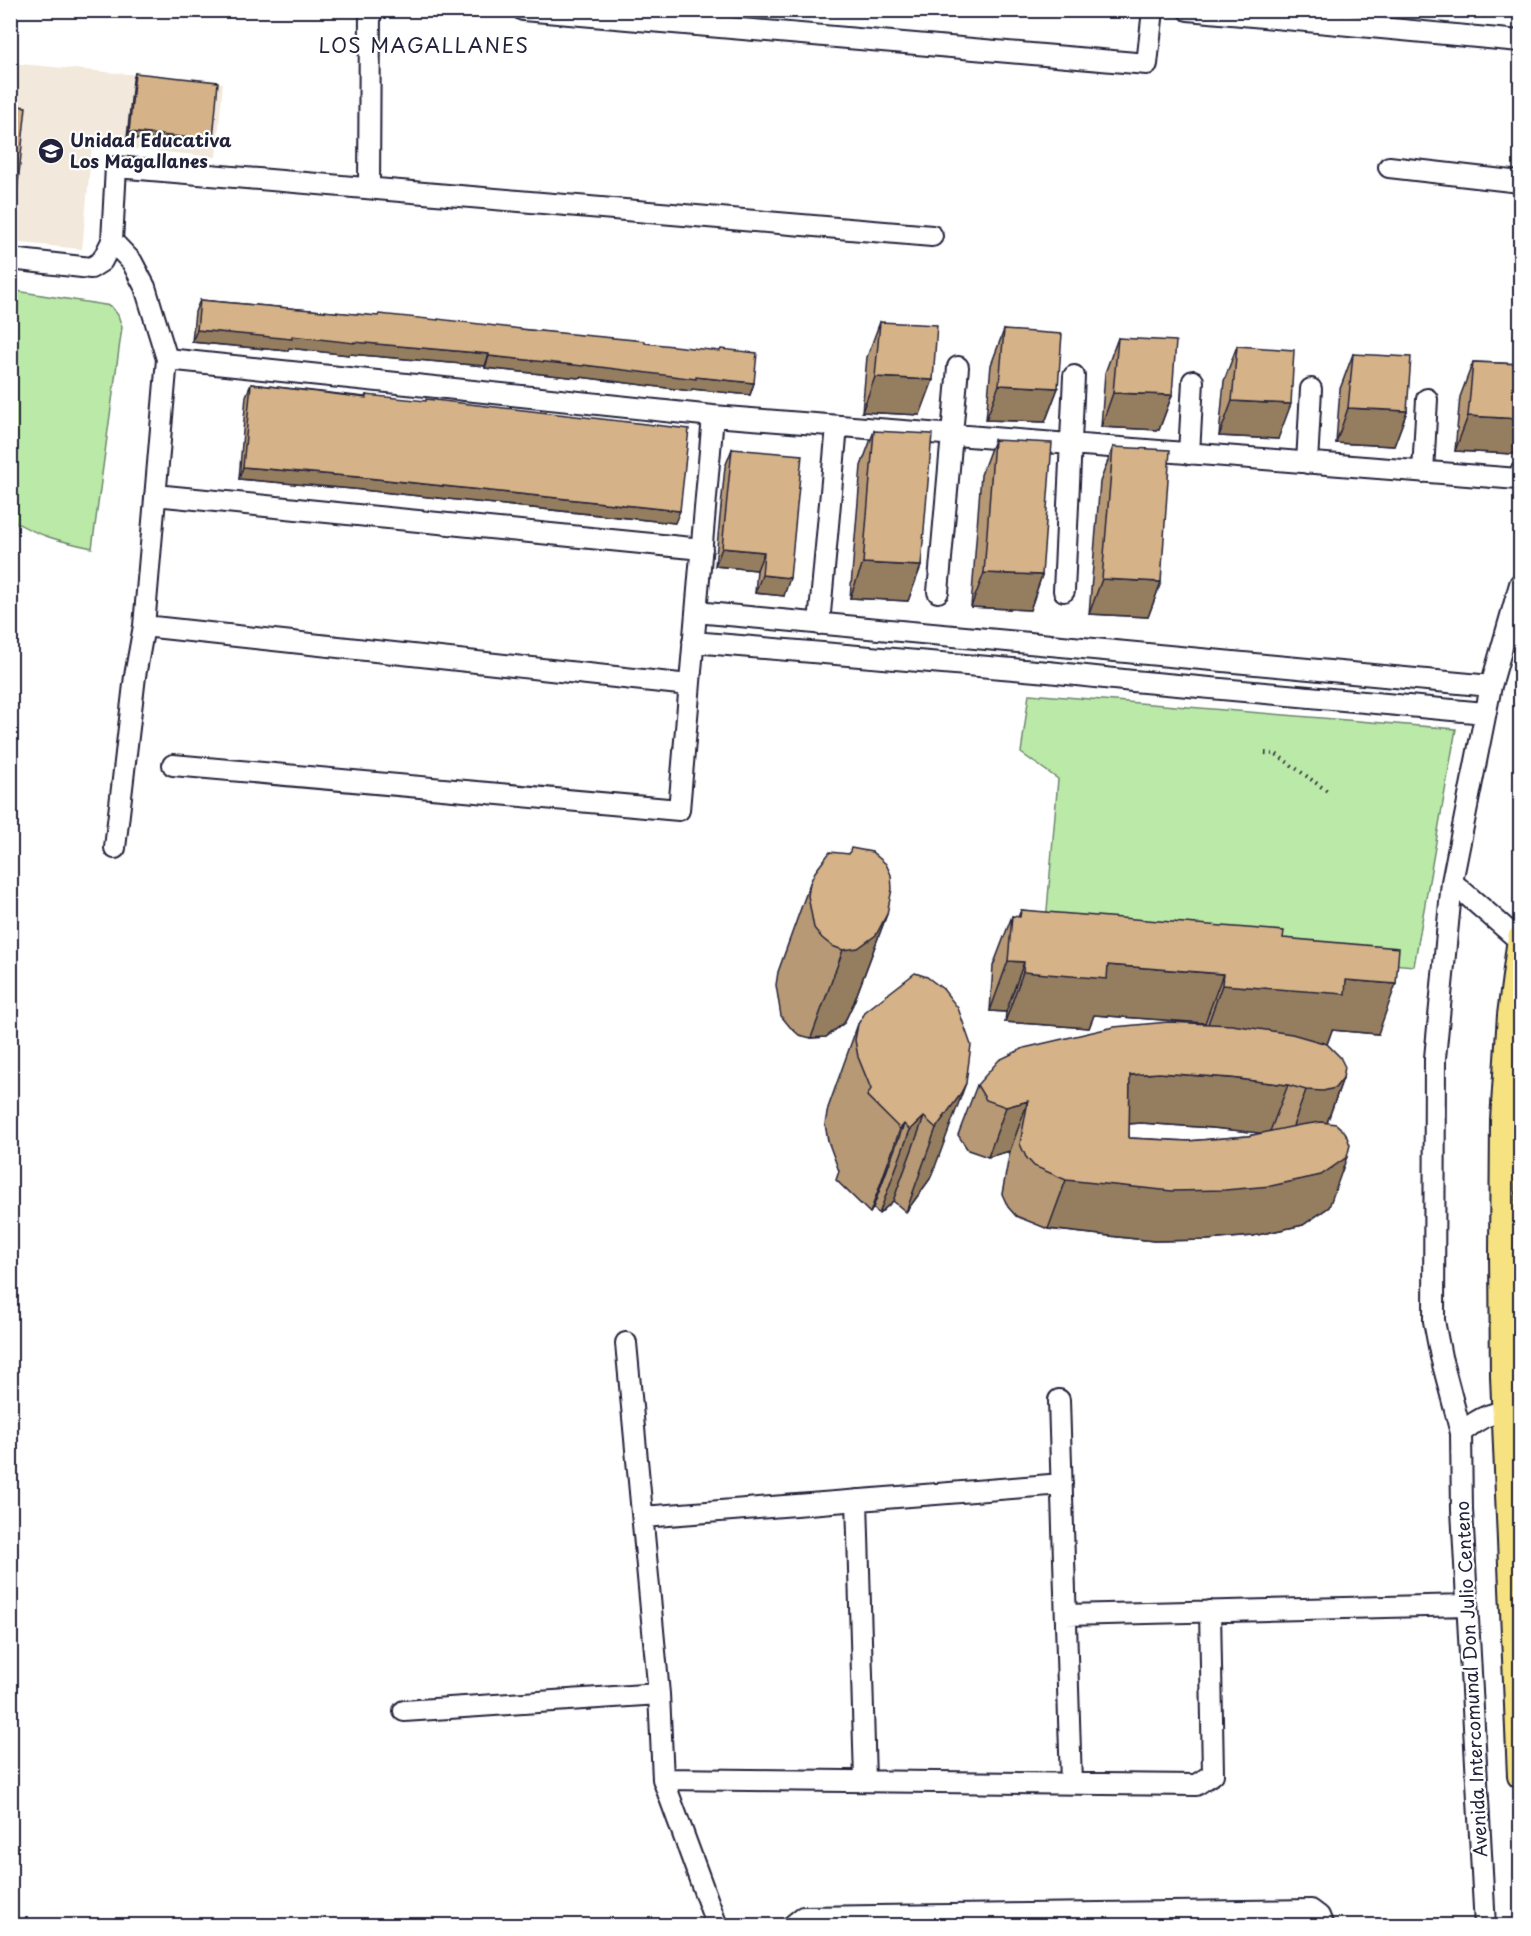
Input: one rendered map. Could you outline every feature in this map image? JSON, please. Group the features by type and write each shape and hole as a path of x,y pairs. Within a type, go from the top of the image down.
{"main road":[{"path":"1520,940 1510,1014 1503,1120 1502,1254 1512,1376 1521,1776"}],"street":[{"path":"369,188 370,10"},
{"path":"523,10 1147,64 1153,10"},
{"path":"1188,10 1521,40"},
{"path":"10,259 91,268 102,261 112,241 116,167 932,236"},
{"path":"1389,167 1521,182"},
{"path":"112,241 132,262 145,287 167,359 144,626 135,676 115,848"},
{"path":"167,359 713,416 1518,479 1521,473"},
{"path":"938,592 958,367"},
{"path":"1064,591 1074,376"},
{"path":"1189,454 1193,381"},
{"path":"1307,463 1311,389"},
{"path":"1423,472 1427,399"},
{"path":"172,765 679,810 713,416"},
{"path":"819,624 837,426"},
{"path":"156,495 702,549"},
{"path":"1520,940 1452,882 1491,686 1521,584"},
{"path":"696,612 1491,686"},
{"path":"144,626 689,685"},
{"path":"693,642 1048,672 1485,713"},
{"path":"1048,672 1050,645"},
{"name":"Avenida Intercomunal Don Julio Centeno","path":"1452,882 1435,1058 1434,1321 1441,1358 1461,1433 1462,1510 1485,1926"},
{"path":"626,1343 659,1694 663,1779 717,1926"},
{"path":"1059,1400 1071,1783"},
{"path":"1461,1433 1479,1418 1513,1411"},
{"path":"643,1517 1062,1484"},
{"path":"857,1500 865,1780"},
{"path":"1066,1615 1467,1605"},
{"path":"663,1779 1196,1785 1214,1774 1210,1611"},
{"path":"404,1711 659,1694"},
{"path":"792,1926 802,1917 1311,1911 1319,1916 1323,1926"}],"path":[{"path":"1265,753 1276,754 1330,793"}],"shaded area":[{"name":"Unidad Educativa Los Magallanes","path":"10,63 223,83 216,157 92,145 82,249 11,242"}],"green space":[{"path":"10,290 111,306 118,315 122,327 92,548 39,534 11,519"},
{"path":"1029,694 1456,729 1414,966 1045,934 1058,779 1021,753"}],"building":[{"path":"135,73 218,82 213,140 129,132"},
{"path":"10,105 26,107 15,212 10,211"},
{"path":"200,300 438,319 720,351 721,349 757,353 754,383 696,377 696,379 489,356 489,354 292,336 292,339 197,330"},
{"path":"880,322 937,325 933,380 875,377"},
{"path":"1004,330 1062,334 1058,388 999,385"},
{"path":"1118,338 1176,341 1172,395 1113,393"},
{"path":"1237,346 1294,350 1291,404 1232,401"},
{"path":"1353,354 1411,357 1407,411 1348,408"},
{"path":"1473,362 1521,364 1521,419 1468,416"},
{"path":"251,384 366,398 366,395 426,401 426,399 689,429 680,511 243,467"},
{"path":"874,431 932,434 921,566 863,563"},
{"path":"994,440 1052,443 1042,575 984,573"},
{"path":"1113,447 1170,450 1161,582 1102,579"},
{"path":"732,449 802,455 790,578 762,575 764,552 722,548"},
{"path":"851,848 872,852 886,864 891,875 892,889 887,914 876,935 858,948 843,950 832,946 814,928 808,896 815,872 830,852 849,854"},
{"path":"1021,910 1284,931 1283,938 1399,948 1396,984 1346,980 1345,994 1222,985 1223,974 1108,965 1107,979 1023,972 1024,962 1008,961 1012,916 1020,917"},
{"path":"915,973 927,977 943,989 958,1008 971,1045 966,1083 960,1095 936,1128 924,1117 910,1130 904,1124 900,1129 867,1096 871,1089 858,1057 855,1040 858,1024 866,1011"},
{"path":"1168,1022 1232,1025 1292,1034 1327,1044 1340,1057 1345,1067 1343,1078 1335,1088 1323,1091 1231,1078 1159,1073 1130,1075 1129,1138 1188,1141 1248,1136 1321,1122 1336,1124 1345,1132 1350,1145 1347,1157 1321,1175 1271,1186 1225,1190 1172,1191 1066,1180 1034,1166 1026,1157 1020,1144 1028,1101 1006,1107 986,1100 977,1085 999,1060 1024,1048 1114,1027"}],"place":[{"name":"Unidad Educativa Los Magallanes","path":"51,151"}],"district":[{"name":"LOS MAGALLANES","path":"424,46"}]}
